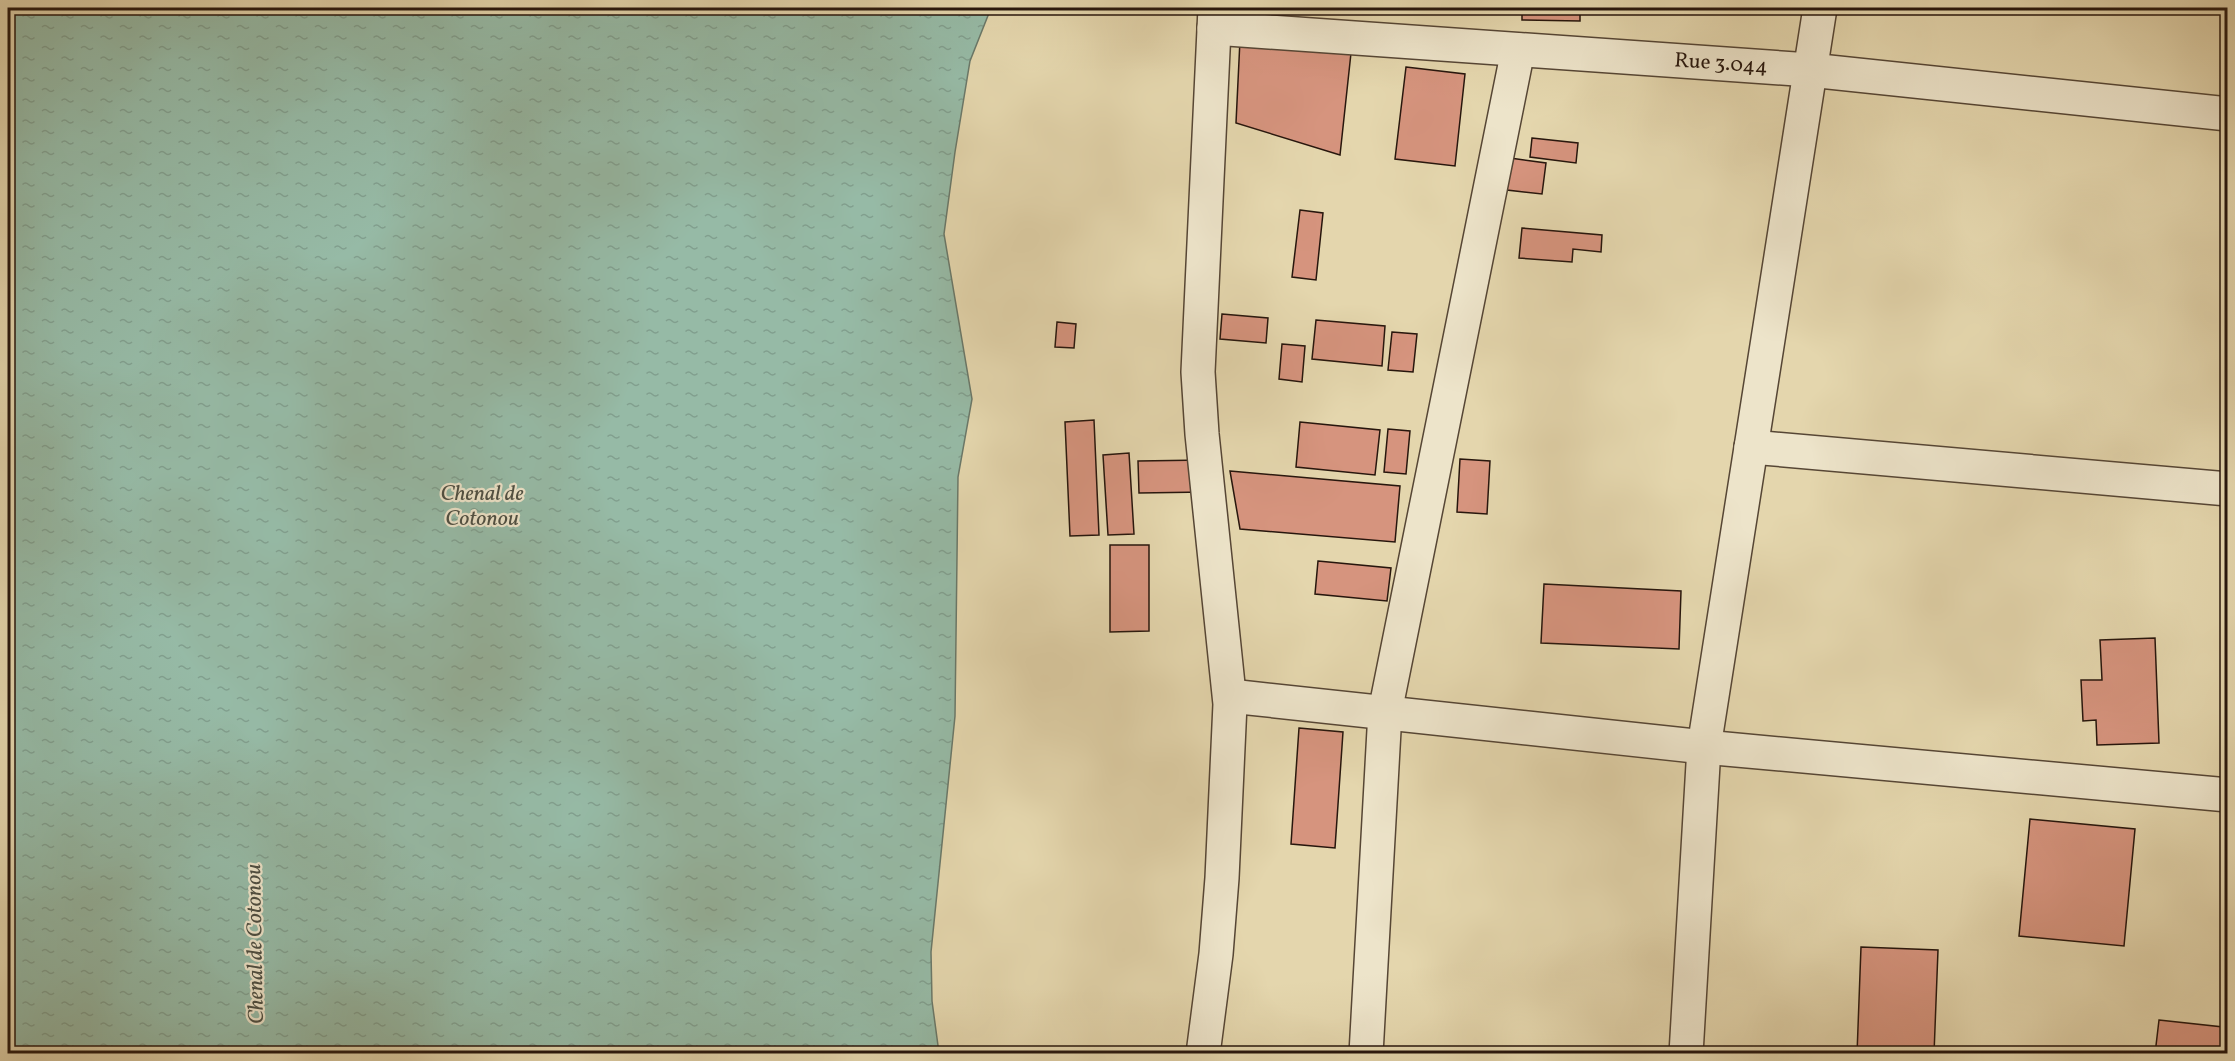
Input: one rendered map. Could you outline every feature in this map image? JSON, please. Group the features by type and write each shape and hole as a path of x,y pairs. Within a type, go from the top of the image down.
{"street":[{"path":"1686,1053 1704,747 1820,8"},
{"path":"1203,1053 1216,954 1222,878 1230,696 1202,434 1198,372 1214,18"},
{"name":"Rue 3.044","path":"1214,18 1518,50 1810,70 2228,114"},
{"path":"1366,1053 1385,712 1518,50"},
{"path":"1751,447 2228,489"},
{"path":"1230,696 1704,747 2228,795"}],"water":[{"name":"Chenal de Cotonou","path":"8,8 991,8 970,61 944,234 972,399 958,477 955,716 931,952 932,1001 939,1053 8,1053"}],"building":[{"path":"1522,8 1580,8 1580,21 1522,20"},
{"path":"1240,40 1351,53 1340,155 1236,123"},
{"path":"1406,67 1465,74 1455,166 1395,159"},
{"path":"1532,138 1578,143 1576,163 1530,157"},
{"path":"1510,158 1546,163 1542,194 1507,190"},
{"path":"1300,210 1323,213 1316,280 1292,277"},
{"path":"1522,228 1602,235 1601,252 1573,249 1572,262 1519,258"},
{"path":"1222,314 1268,318 1266,343 1220,339"},
{"path":"1316,320 1385,326 1382,366 1312,359"},
{"path":"1057,322 1076,324 1074,348 1055,347"},
{"path":"1392,332 1417,334 1413,372 1388,370"},
{"path":"1282,344 1305,346 1302,382 1279,379"},
{"path":"1094,420 1099,535 1070,536 1065,422"},
{"path":"1300,422 1380,430 1375,475 1296,467"},
{"path":"1388,429 1410,431 1406,474 1384,472"},
{"path":"1129,453 1134,534 1108,535 1103,455"},
{"path":"1460,459 1490,461 1487,514 1457,512"},
{"path":"1204,460 1205,492 1139,493 1138,461"},
{"path":"1230,471 1400,486 1395,542 1240,529"},
{"path":"1110,545 1149,545 1149,631 1110,632"},
{"path":"1318,561 1391,568 1387,601 1315,594"},
{"path":"1544,584 1681,591 1679,649 1541,643"},
{"path":"2155,638 2159,743 2097,745 2096,720 2083,721 2081,680 2102,680 2100,640"},
{"path":"1299,728 1343,732 1335,848 1291,844"},
{"path":"2030,819 2135,829 2124,946 2019,936"},
{"path":"1861,947 1938,950 1934,1054 1857,1054"},
{"path":"2159,1020 2223,1027 2221,1054 2155,1054"}]}
